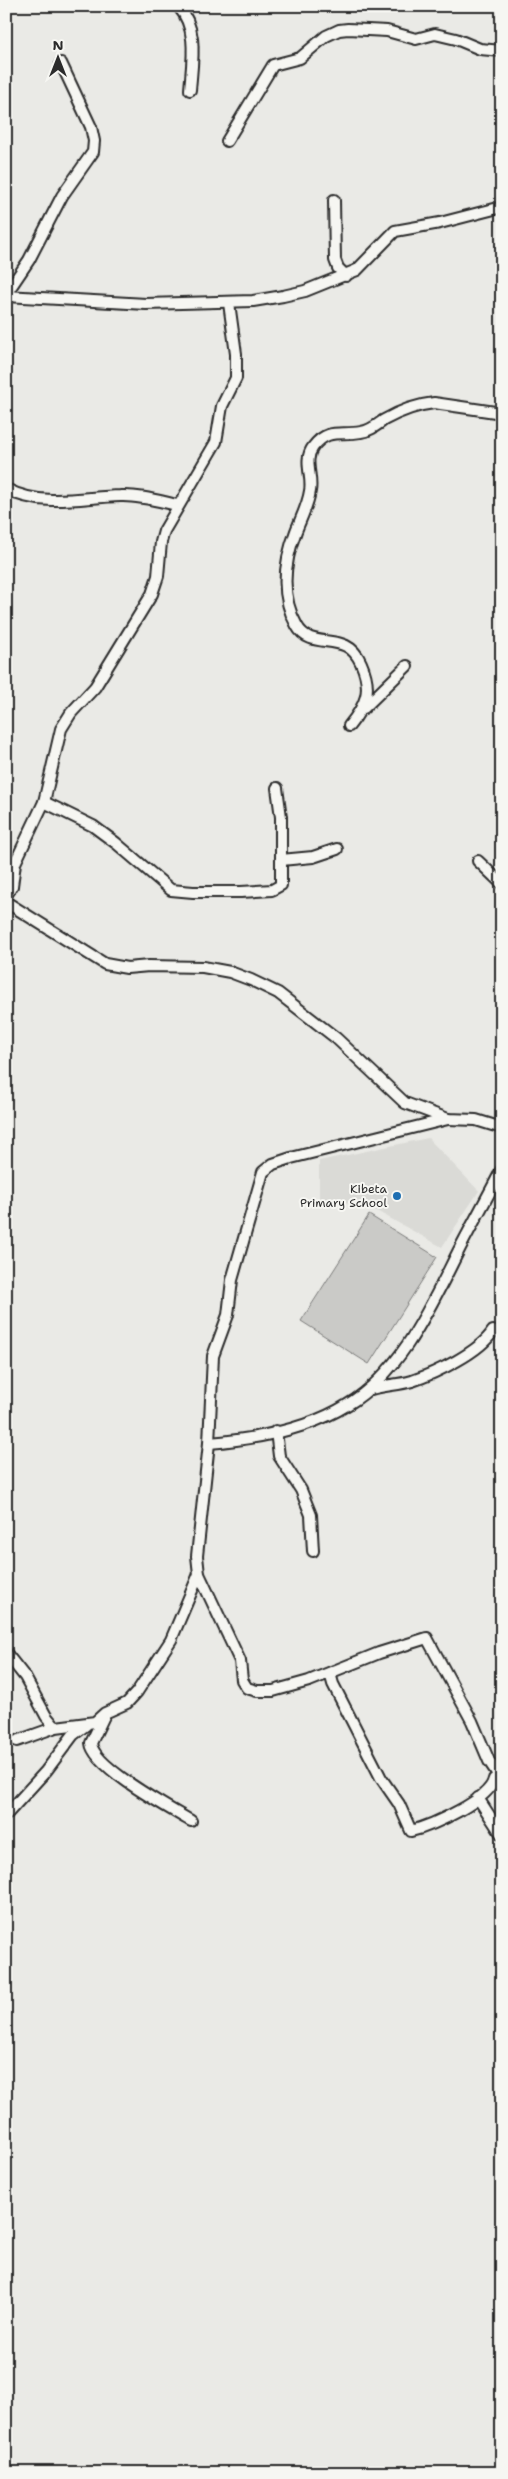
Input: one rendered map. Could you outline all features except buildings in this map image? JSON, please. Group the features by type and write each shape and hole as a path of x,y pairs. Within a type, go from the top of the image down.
{"street":[{"path":"178,6 187,16 191,32 193,52 190,90"},
{"path":"227,141 273,65 300,58 315,44 339,30 387,31 416,39 435,34 456,39 480,49 502,51"},
{"path":"61,63 90,127 94,141 93,152 62,196 29,260 6,295 146,304 253,301 290,294 346,276 363,265 395,231 440,223 502,207"},
{"path":"334,200 335,260 338,268 346,276"},
{"path":"6,896 12,886 15,863 44,802 61,729 71,713 95,687 152,594 158,576 161,542 178,505 216,442 222,406 236,378 236,354 229,303"},
{"path":"363,708 366,700 366,684 363,668 356,653 346,645 312,639 303,635 288,606 285,590 286,574 291,550 310,494 308,462 311,450 329,434 360,432 402,411 426,404 434,403 502,413"},
{"path":"6,489 14,493 53,501 119,496 178,505"},
{"path":"349,726 363,708 407,666"},
{"path":"44,802 93,826 116,843 168,888 173,890 241,892 278,888 281,882 281,817 277,788"},
{"path":"281,860 313,858 337,849"},
{"path":"478,861 502,884"},
{"path":"6,902 105,964 127,968 158,966 203,967 239,976 278,993 336,1038 405,1103 448,1119"},
{"path":"330,1673 333,1684 411,1830 429,1824 478,1798 489,1790 494,1779 501,1776 489,1761 472,1720 427,1638 379,1653 330,1673 273,1691 256,1691 247,1688 242,1680 240,1661 199,1574 197,1556 209,1443 213,1356 228,1315 232,1280 264,1172 273,1164 290,1158 448,1119 476,1120 502,1128"},
{"path":"209,1443 234,1441 276,1432 322,1418 348,1405 369,1389 391,1365 420,1324 502,1170"},
{"path":"369,1389 413,1380 429,1373 483,1345 493,1331"},
{"path":"276,1432 279,1456 301,1490 311,1515 313,1550"},
{"path":"17,1741 55,1727 95,1722 105,1713 127,1703 137,1692 170,1640 199,1574"},
{"path":"6,1653 25,1677 46,1716 55,1727"},
{"path":"105,1713 92,1743 97,1757 132,1785 191,1821"},
{"path":"6,1815 46,1771 73,1735 86,1724"},
{"path":"478,1798 502,1835"}],"shaded area":[{"name":"Kibeta Primary School","path":"428,1138 479,1191 442,1247 364,1204 319,1202 319,1161"},
{"path":"369,1215 437,1257 369,1364 301,1321"}],"place":[{"name":"Kibeta Primary School","path":"397,1196"}]}
